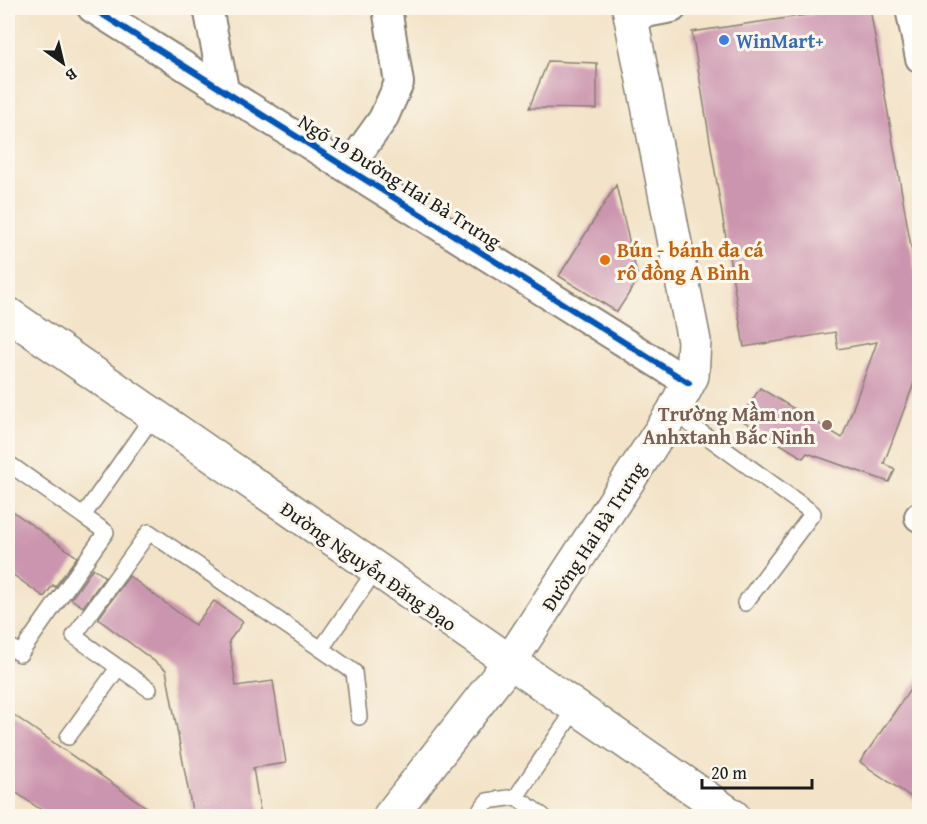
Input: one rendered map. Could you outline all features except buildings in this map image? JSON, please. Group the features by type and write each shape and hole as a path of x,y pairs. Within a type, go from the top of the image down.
{"main road":[{"name":"Đường Hai Bà Trưng","path":"390,816 509,663 673,412 689,383 694,366 694,341 630,12"},
{"name":"Đường Nguyễn Đăng Đạo","path":"8,314 375,571 733,816"}],"street":[{"name":"Ngõ 19 Đường Hai Bà Trưng","path":"92,8 689,383"},
{"path":"208,8 224,89"},
{"path":"348,168 383,119 399,83 387,8"},
{"path":"630,12 672,8"},
{"path":"910,8 920,58"}],"lane":[{"path":"673,412 813,513 746,603"},
{"path":"83,516 154,415"},
{"path":"8,463 106,532 20,654 8,645"},
{"path":"149,689 74,636 149,532 354,672 359,717"},
{"path":"321,649 375,571"},
{"path":"68,736 118,668"},
{"path":"516,797 576,708"},
{"path":"476,816 488,801 516,797 543,816"}],"cycle path":[{"path":"92,8 689,383"}],"place":[{"name":"WinMart+","path":"724,40"},
{"name":"Bún - bánh đa cá rô đồng A Bình","path":"605,260"},
{"name":"Trường Mầm non Anhxtanh Bắc Ninh","path":"827,425"}]}
